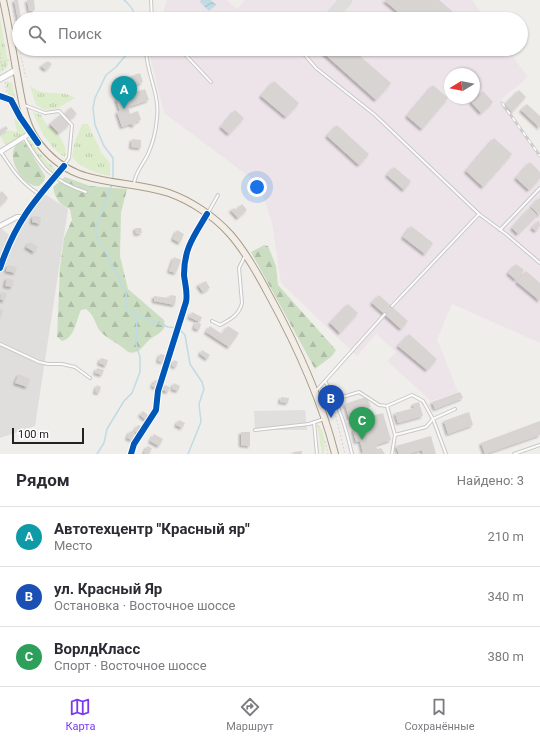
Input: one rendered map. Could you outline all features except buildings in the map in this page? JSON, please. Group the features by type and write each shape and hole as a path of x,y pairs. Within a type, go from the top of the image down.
{"main road":[{"path":"3,0 12,27"},
{"path":"16,56 16,70 23,105 31,132 38,143 64,166 75,174 134,185 178,197 207,214 230,234 246,254 288,329 316,392 335,454"}],"street":[{"path":"3,80 16,70"},
{"path":"0,96 11,100 20,117 31,132 0,152"},
{"path":"0,268 12,236 22,218 39,194 64,166"},
{"path":"131,454 134,444 156,410 158,391 186,302 187,295 184,268 186,251 207,214"},
{"path":"0,226 18,217 22,218"}],"lane":[{"path":"151,0 152,12"},
{"path":"134,185 135,175 147,154 154,136 158,117 156,93 146,56"},
{"path":"187,56 212,82"},
{"path":"306,56 316,68 375,115 478,214 540,263"},
{"path":"23,105 45,113 59,111 72,125 69,158 64,166"},
{"path":"24,136 39,163 54,178 69,187 86,192"},
{"path":"0,152 14,174 24,184 39,194"},
{"path":"500,230 540,188"},
{"path":"207,214 218,195"},
{"path":"392,306 478,214"},
{"path":"212,321 220,324 236,315 240,308 242,303 239,268 246,254"},
{"path":"316,392 385,314"},
{"path":"0,344 39,362 75,367 90,378"},
{"path":"325,381 336,399 346,427 352,454"},
{"path":"336,399 359,392 379,405 387,406 412,395 423,401 433,419 446,454"},
{"path":"387,406 395,436 392,454"},
{"path":"395,436 426,427 433,419 455,409"},
{"path":"255,430 308,424 325,418"},
{"path":"314,422 317,454"},
{"path":"514,454 540,445"}],"path":[{"path":"0,53 3,72"},
{"path":"22,56 26,77"},
{"path":"3,80 7,95"},
{"path":"336,399 333,405 345,454"}],"shaded area":[{"path":"167,0 227,0 237,9 245,0 472,0 481,12 163,12"},
{"path":"150,56 512,56 528,77 501,100 540,154 540,343 452,304 437,339 458,392 431,401 387,361 396,352 376,334 357,356 281,283 272,223 259,184 164,113"},
{"path":"40,191 68,209 35,426 0,438 0,227 11,237"},
{"path":"305,410 307,430 255,430 254,411"}],"green space":[{"path":"0,18 8,63 6,68 0,73"},
{"path":"6,81 12,83 15,99 8,95"},
{"path":"30,86 42,92 64,94 75,98 58,108 45,110 36,105"},
{"path":"33,112 40,114 48,127 52,127 60,137 66,153 65,157 49,143 38,125"},
{"path":"18,118 24,125 25,133 6,145 0,136 9,130 15,132 17,131 14,119"},
{"path":"82,124 88,124 101,152 110,163 110,176 100,174 84,167 72,157 75,141"},
{"path":"27,140 32,140 38,152 57,171 56,175 51,173 43,165"},
{"path":"22,141 25,143 45,176 44,181 39,186 32,185 26,181 16,168 13,160 13,152 16,146"},
{"path":"65,177 90,186 127,189 121,213 120,256 128,289 164,320 165,326 162,331 150,339 137,351 131,353 128,352 105,335 99,330 92,315 86,309 81,310 70,336 62,341 57,337 60,268 64,238 72,220 70,209 63,206 58,201 53,187"},
{"path":"264,245 268,246 276,266 278,285 336,350 332,356 315,369 251,252"},
{"path":"317,424 323,434 325,443 324,454 322,454"}],"water":[{"path":"201,0 211,0 216,5 209,11 200,2"}],"waterway":[{"path":"124,0 133,12"},
{"path":"113,181 113,158 104,146 95,125 93,108 95,98 106,75 116,67 125,56"},
{"path":"97,454 104,443 107,429 124,401 132,393 140,372 140,357 136,344 137,315 127,309 126,293 106,252 98,241 95,229 112,184"},
{"path":"137,315 168,327 178,328 185,335 190,364 202,382 204,389 199,404 201,422 188,454"}],"taxiway":[{"path":"335,12 346,0"}],"railway":[{"path":"502,103 540,156"}],"cycle path":[{"path":"0,96 11,100 20,117 38,143"},
{"path":"0,268 19,225 34,202 64,166"},
{"path":"131,454 134,444 156,410 158,391 187,299 184,275 186,257 194,236 207,214"}],"place":[{"name":"Автотехцентр \"Красный яр\"","path":"124,109"},
{"name":"ул. Красный Яр","path":"331,418"},
{"name":"ВорлдКласс","path":"362,440"}]}
